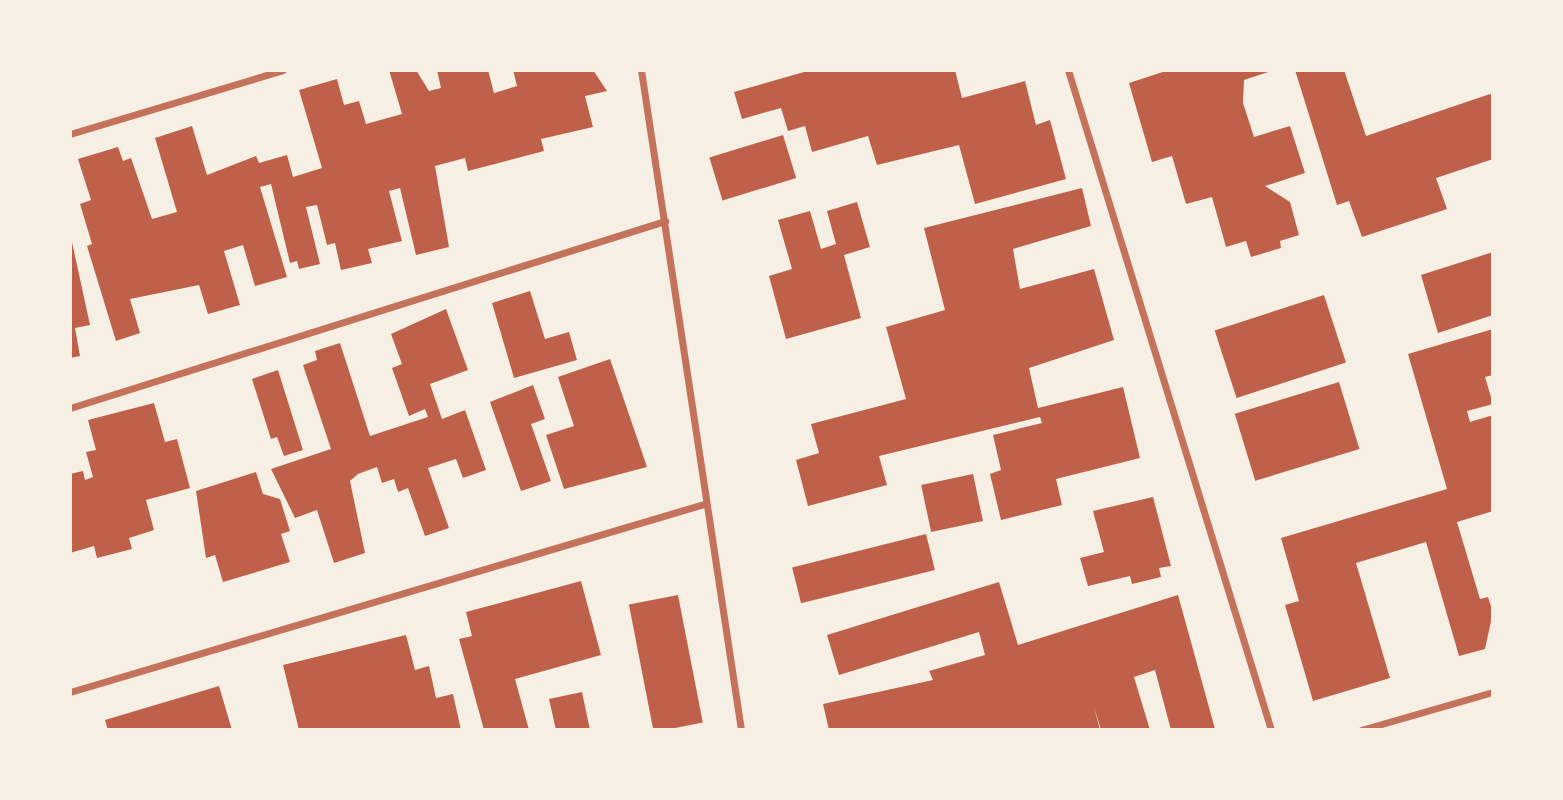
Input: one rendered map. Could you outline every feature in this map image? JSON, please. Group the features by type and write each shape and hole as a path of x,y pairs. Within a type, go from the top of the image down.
{"street":[{"path":"70,134 283,70"},
{"path":"641,70 704,504 741,730"},
{"path":"1068,70 1271,730"},
{"path":"70,408 664,221"},
{"path":"70,692 704,504"},
{"path":"1362,730 1493,692"}],"building":[{"path":"389,70 416,70 429,91 441,88 437,70 488,70 494,93 517,86 513,70 593,70 607,91 585,96 593,127 541,139 544,151 468,171 465,158 435,166 449,247 416,255 400,188 389,191 402,241 368,249 372,263 341,270 335,243 327,245 317,205 306,207 320,264 299,269 297,261 290,263 271,184 260,187 287,277 255,286 243,245 224,251 240,305 208,314 199,285 130,299 140,333 116,341 87,246 92,244 80,204 91,200 78,159 118,147 123,161 131,158 152,219 177,212 155,138 192,126 207,175 256,156 259,163 287,155 293,177 322,168 299,90 337,79 344,105 359,101 366,124 402,114"},
{"path":"811,70 955,70 962,98 1025,81 1036,125 1050,120 1066,179 975,204 959,145 877,165 868,136 812,152 805,126 788,131 781,108 742,119 734,92"},
{"path":"1169,70 1274,70 1244,80 1243,103 1254,137 1290,126 1305,173 1265,186 1290,202 1299,235 1280,241 1281,248 1251,257 1246,241 1226,247 1212,197 1186,204 1172,156 1152,162 1129,83"},
{"path":"1295,70 1344,70 1366,136 1493,93 1493,159 1436,178 1447,209 1362,237 1349,201 1337,205"},
{"path":"783,135 796,178 723,201 709,158"},
{"path":"1082,188 1091,226 1013,249 1020,289 1094,269 1114,340 1029,368 1038,408 1123,387 1140,458 1056,479 1062,505 1001,520 990,474 1001,470 993,435 1042,423 1040,417 879,456 887,485 808,506 796,460 819,453 811,424 906,399 886,327 945,310 924,228"},
{"path":"857,202 870,247 844,255 861,318 786,339 769,276 792,269 778,220 810,211 821,249 836,244 827,211"},
{"path":"72,242 90,325 75,328 80,356 70,358"},
{"path":"1493,252 1493,315 1438,333 1421,275"},
{"path":"530,291 545,339 569,332 577,360 514,378 492,303"},
{"path":"1324,295 1346,363 1237,398 1215,331"},
{"path":"446,309 468,370 430,384 442,419 465,410 486,470 463,478 456,459 428,468 449,528 425,536 408,488 398,492 394,479 382,483 377,467 358,474 350,481 365,553 334,563 317,510 295,518 271,469 331,449 303,365 317,360 315,351 340,343 370,436 428,417 425,409 409,416 392,368 402,364 391,334"},
{"path":"1493,329 1493,375 1485,377 1493,404 1467,411 1470,422 1493,415 1493,511 1457,522 1480,599 1488,597 1493,612 1485,649 1459,656 1426,542 1356,563 1390,678 1313,701 1285,605 1299,601 1281,538 1447,489 1408,354"},
{"path":"610,359 647,467 564,489 546,435 574,426 558,377"},
{"path":"278,370 303,450 284,456 277,437 271,439 252,379"},
{"path":"1339,382 1359,449 1255,481 1235,414"},
{"path":"533,385 545,419 531,424 551,481 521,491 490,402"},
{"path":"154,403 165,442 177,439 190,488 146,500 154,530 129,538 132,549 97,558 94,546 70,553 70,474 83,471 85,480 93,477 86,452 96,450 88,420"},
{"path":"256,472 263,494 280,499 290,531 281,534 290,562 223,582 215,555 206,558 196,491"},
{"path":"973,474 983,521 931,532 921,485"},
{"path":"1153,497 1171,566 1159,568 1161,577 1132,584 1130,576 1088,586 1080,558 1104,552 1093,511"},
{"path":"926,534 935,570 801,603 792,567"},
{"path":"581,581 601,655 515,679 529,730 484,730 459,639 472,636 466,612"},
{"path":"999,582 1018,645 1178,595 1215,729 1171,730 1155,670 1134,677 1150,730 1101,730 1094,707 1100,730 829,730 823,704 933,680 929,671 985,655 979,632 839,675 827,635"},
{"path":"678,595 703,723 653,730 629,605"},
{"path":"406,635 415,670 429,666 436,698 453,694 461,730 299,730 283,665"},
{"path":"219,686 232,730 108,730 105,720"},
{"path":"582,692 590,730 556,730 549,699"}]}
